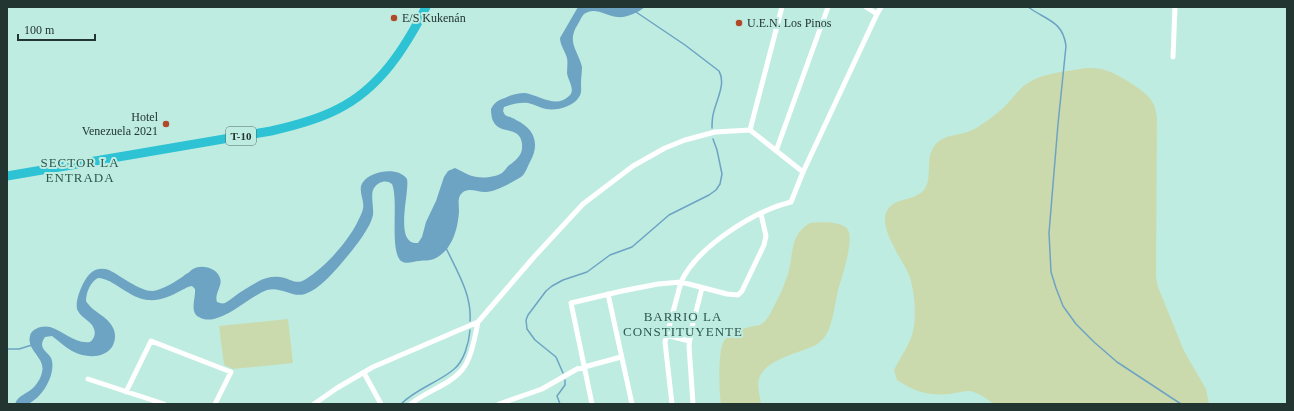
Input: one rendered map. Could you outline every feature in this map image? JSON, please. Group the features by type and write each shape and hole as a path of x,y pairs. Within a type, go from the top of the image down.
{"highway":[{"name":"T-10","path":"7,176 271,131 300,124 328,114 343,107 359,96 380,78 408,40 426,7"}],"street":[{"path":"750,130 782,7"},
{"path":"776,151 828,7"},
{"path":"866,7 877,14"},
{"path":"672,404 672,394 665,347 666,335 681,282 689,266 704,250 722,237 761,214 791,202 803,172 881,7"},
{"path":"1173,57 1175,7"},
{"path":"314,404 364,373 391,359 478,322 578,208 615,178 650,155 674,144 715,132 750,130 803,172"},
{"path":"592,404 571,303 658,284 681,282 732,295 738,295 741,293 764,245 766,236 761,214"},
{"path":"693,404 689,341 702,288"},
{"path":"608,294 632,404"},
{"path":"411,404 450,380 462,370 472,349 478,322"},
{"path":"666,335 689,341"},
{"path":"126,392 151,341 231,372 215,404"},
{"path":"499,404 542,389 584,366 621,357"},
{"path":"364,373 381,404"},
{"path":"88,379 164,404"}],"green space":[{"path":"1086,68 1103,69 1123,78 1148,96 1156,111 1156,277 1158,287 1184,351 1206,389 1209,404 994,404 982,396 969,391 950,394 929,394 916,390 897,380 894,370 912,335 915,313 914,297 909,275 892,243 887,230 885,217 887,210 896,203 918,195 923,191 928,181 930,156 935,145 939,141 947,137 965,133 978,127 1002,109 1024,85 1035,79 1049,74"},
{"path":"819,222 841,225 848,230 849,235 849,250 828,332 816,345 768,366 758,382 761,404 721,404 719,382 721,348 723,343 732,333 760,325 767,318 779,296 790,267 795,239 803,228 810,223"},
{"path":"288,319 293,363 233,369 224,365 219,326"}],"water":[{"path":"578,7 645,7 624,17 617,17 596,11 588,12 583,15 573,36 574,46 582,67 581,94 569,106 550,109 525,103 504,107 503,111 505,115 522,124 531,132 535,143 533,155 524,174 513,182 489,192 467,190 460,195 457,225 453,239 450,245 440,255 430,260 408,263 401,261 397,255 396,247 394,192 392,184 385,181 378,184 374,188 372,197 373,215 368,227 359,241 340,265 320,286 305,294 300,295 272,289 267,290 224,315 215,319 207,320 199,317 194,312 195,289 192,286 171,296 156,300 148,300 135,296 110,281 98,278 89,288 86,301 112,325 115,337 112,347 104,354 98,356 87,356 72,351 52,336 45,337 42,345 52,361 49,380 43,392 33,401 28,404 15,404 18,399 31,390 39,381 41,374 41,362 31,346 30,341 31,333 35,329 47,326 74,339 84,342 90,342 94,338 95,331 93,326 78,311 77,302 80,290 86,279 92,272 98,269 109,270 143,289 153,291 161,289 193,269 205,267 213,269 221,281 216,299 217,302 222,303 266,278 277,277 296,282 302,281 328,262 347,239 357,223 363,209 361,185 363,182 372,175 391,171 403,175 407,179 404,227 406,236 410,241 418,243 422,237 426,222 436,201 444,177 448,171 455,168 473,176 495,176 503,172 518,158 521,153 522,144 520,137 516,133 500,128 492,119 491,109 495,103 520,93 530,94 553,101 564,100 571,94 572,88 567,73 567,58 560,38"}],"waterway":[{"path":"1028,7 1057,26 1061,31 1066,46 1049,233 1051,272 1056,288 1063,306 1076,324 1094,342 1117,362 1181,404"},
{"path":"636,12 685,45 719,71 722,81 713,115 712,128"},
{"path":"563,373 556,357 535,340 527,329 526,320 528,315 546,291 552,286 563,280 587,272 610,255 632,247 669,215 716,190 720,184 722,174 713,139"},
{"path":"446,248 463,283 469,302 470,321"},
{"path":"401,404 413,394 447,375 457,367 465,352 470,330"},
{"path":"7,349 19,349 32,345"},
{"path":"560,404 557,396 565,385 565,380"}],"place":[{"name":"E/S Kukenán","path":"394,18"},
{"name":"U.E.N. Los Pinos","path":"739,23"},
{"name":"Hotel Venezuela 2021","path":"166,124"}],"district":[{"name":"SECTOR LA ENTRADA","path":"80,170"},
{"name":"BARRIO LA CONSTITUYENTE","path":"683,324"}]}
